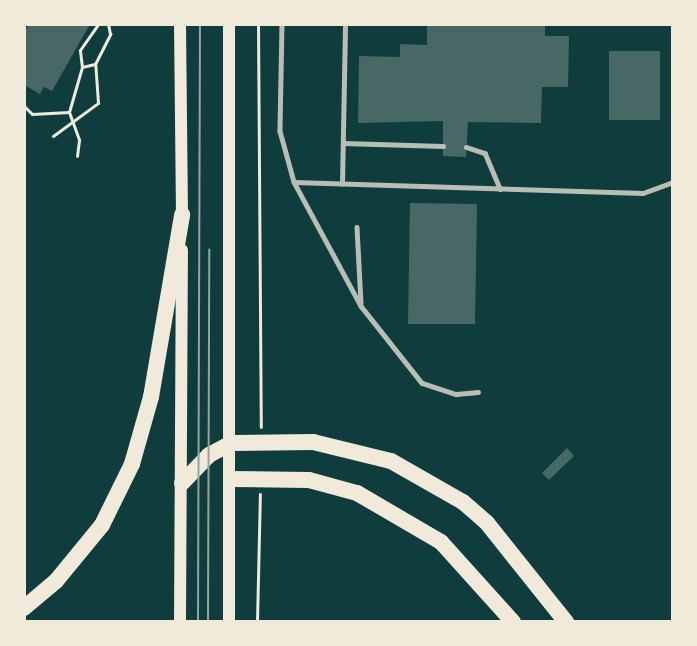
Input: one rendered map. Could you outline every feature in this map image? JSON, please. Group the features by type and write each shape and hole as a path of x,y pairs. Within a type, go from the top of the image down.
{"highway":[{"path":"24,608 56,581 102,525 132,464 151,397 182,215"},
{"path":"182,483 209,455 232,443 314,442 358,450 431,482 487,523 566,622"},
{"path":"232,479 309,480 357,493 441,542 513,622"}],"main road":[{"path":"180,24 182,215 180,622"},
{"path":"229,24 232,443 229,622"}],"lane":[{"path":"282,24 280,131 294,182 362,306 422,383 456,394 478,392"},
{"path":"342,184 345,24"},
{"path":"343,143 442,146"},
{"path":"466,147 485,153 500,189"},
{"path":"294,182 643,193 673,182"},
{"path":"357,227 362,306"}],"path":[{"path":"77,156 79,140 69,112 82,67 80,50 99,24"},
{"path":"53,136 72,118 98,103 95,64 110,34 108,24"},
{"path":"258,24 261,416"},
{"path":"82,67 95,64"},
{"path":"24,106 32,114 69,112"},
{"path":"257,622 260,498"}],"building":[{"path":"29,24 90,24 52,91 44,87 40,94 24,85 24,33"},
{"path":"427,24 545,24 545,36 569,36 568,87 542,87 541,123 468,122 466,157 443,156 443,121 358,123 359,56 400,57 400,44 427,45"},
{"path":"609,51 660,51 660,120 609,120"},
{"path":"410,203 477,204 475,324 408,324"},
{"path":"567,448 574,456 549,480 542,473"}],"tram line":[{"path":"198,622 200,24"},
{"path":"208,622 209,250"}]}
